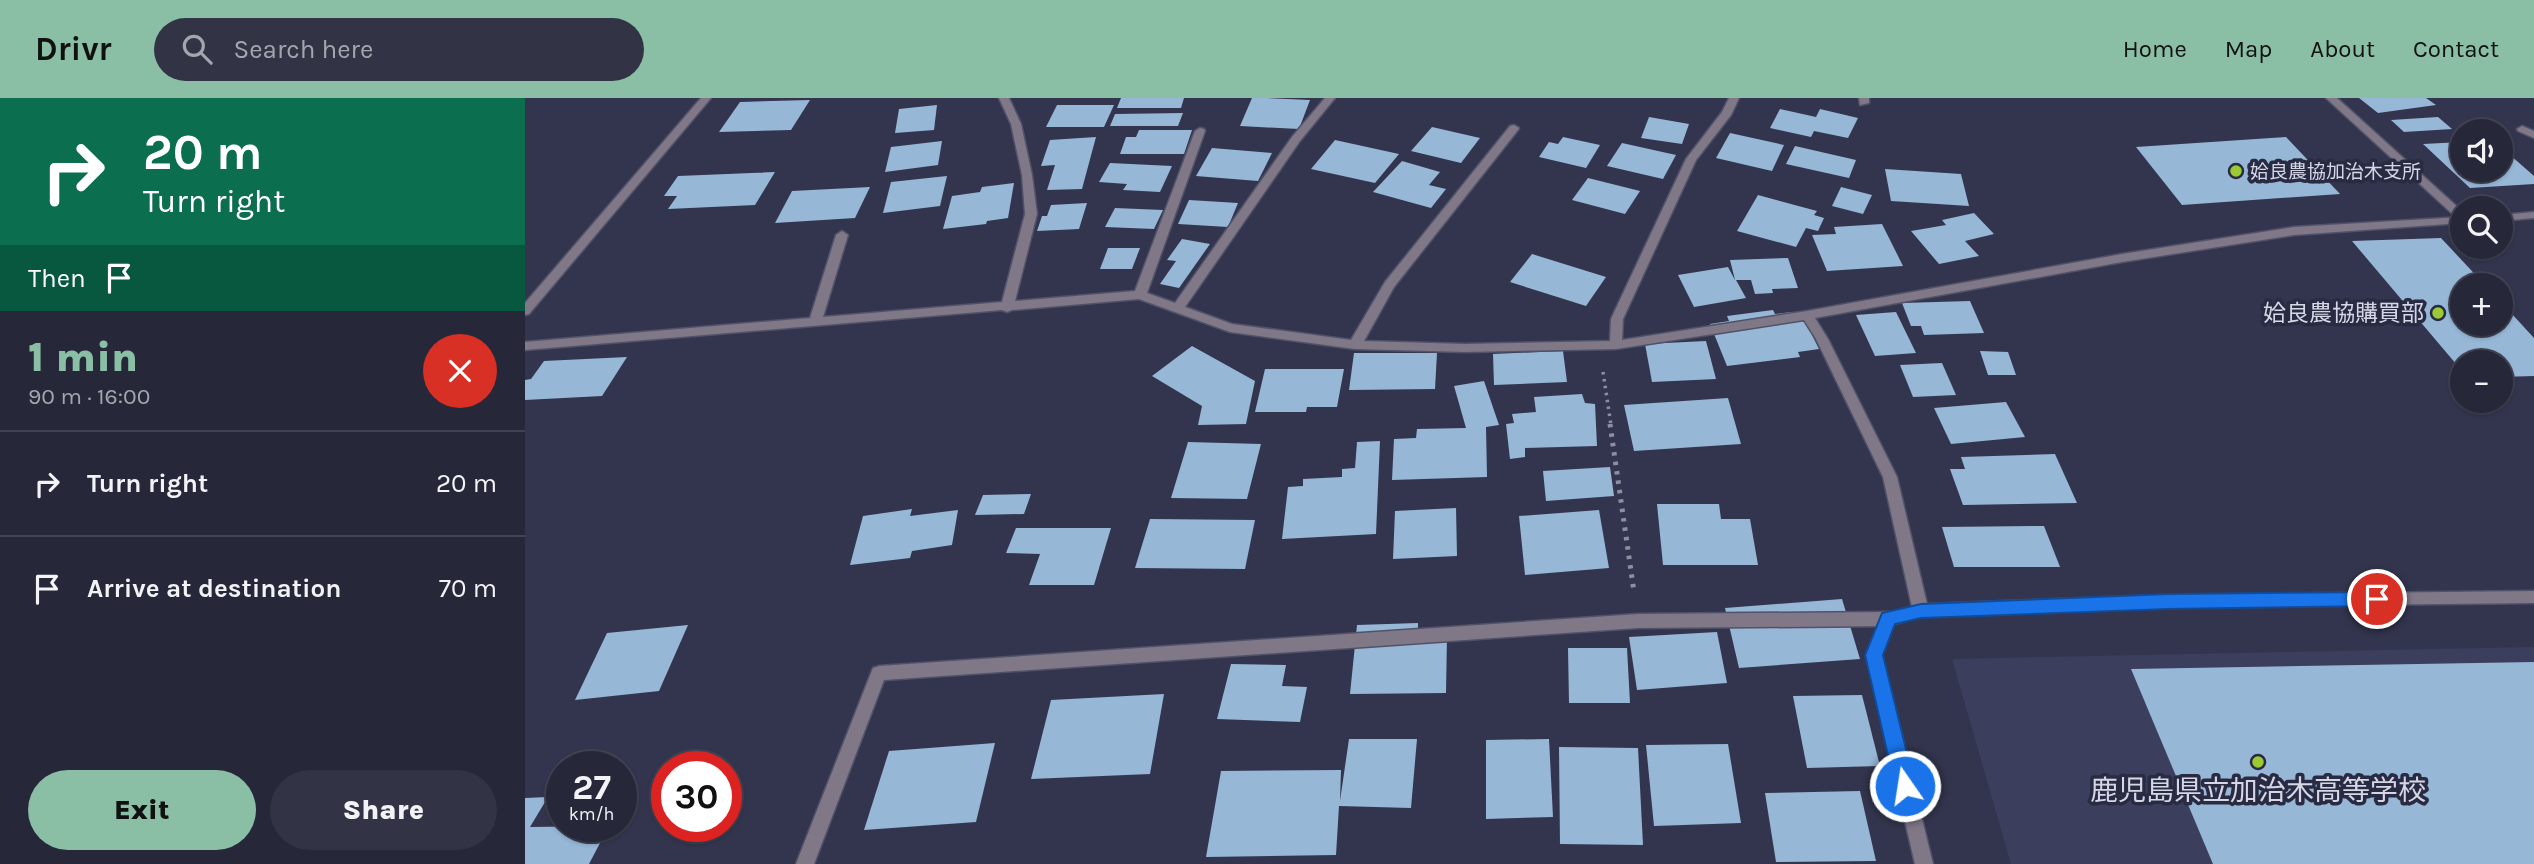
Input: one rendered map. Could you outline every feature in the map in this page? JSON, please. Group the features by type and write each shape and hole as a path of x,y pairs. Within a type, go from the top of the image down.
{"street":[{"path":"525,311 706,98"},
{"path":"1003,98 1008,103 1016,124 1027,175 1031,214 1007,308"},
{"path":"1178,308 1296,139 1330,98"},
{"path":"1616,345 1618,319 1691,159 1727,113 1734,98"},
{"path":"2331,98 2450,208"},
{"path":"1355,345 1389,285 1514,128"},
{"path":"2522,129 2534,135"},
{"path":"1140,295 1200,131"},
{"path":"2513,217 2534,215"},
{"path":"525,346 1140,295 1230,328 1355,345 1409,348 1616,345 2294,231 2450,220"},
{"path":"815,323 842,235"},
{"path":"1807,315 1822,339 1890,477 1921,611"},
{"path":"805,864 879,673 1638,621 1888,619 1921,611 2168,601 2534,597"},
{"path":"1888,619 1874,655 1924,864"}],"path":[{"path":"1599,346 1638,621"}],"shaded area":[{"name":"鹿児島県立加治木高等学校","path":"2534,647 2534,864 2011,864 1952,659"}],"building":[{"path":"1121,98 1184,98 1181,108 1117,108"},
{"path":"1252,98 1310,100 1299,129 1240,126"},
{"path":"2359,98 2426,98 2436,105 2378,113"},
{"path":"810,100 791,130 719,132 740,102"},
{"path":"937,105 934,130 895,133 899,109"},
{"path":"1057,105 1114,105 1104,127 1046,127"},
{"path":"1780,109 1816,117 1820,109 1858,118 1848,138 1814,131 1811,137 1770,128"},
{"path":"1183,113 1178,126 1110,126 1115,114"},
{"path":"1649,117 1689,124 1682,144 1641,138"},
{"path":"2438,117 2450,129 2404,132 2391,120"},
{"path":"1432,127 1480,138 1461,163 1411,151"},
{"path":"1139,130 1192,130 1184,154 1120,154 1126,137 1136,137"},
{"path":"1730,133 1784,145 1772,171 1716,158"},
{"path":"1096,137 1082,189 1047,190 1055,165 1041,166 1050,140"},
{"path":"1563,137 1600,145 1586,168 1539,157 1549,142 1558,144"},
{"name":"姶良農協加治木支所","path":"2286,137 2340,194 2182,205 2136,147"},
{"path":"1335,140 1399,154 1375,183 1311,169"},
{"path":"942,141 938,165 885,172 891,147"},
{"path":"1622,143 1676,155 1663,179 1607,166"},
{"path":"2450,143 2450,169 2423,144"},
{"path":"1795,146 1856,160 1849,178 1786,164"},
{"path":"1212,148 1272,153 1258,181 1196,176"},
{"path":"2513,158 2534,176 2534,184 2470,188 2464,182 2513,182"},
{"path":"1402,161 1440,172 1429,185 1446,189 1431,208 1373,192"},
{"path":"1110,163 1172,166 1160,192 1123,190 1127,184 1099,182"},
{"path":"1885,169 1961,174 1969,206 1891,201"},
{"path":"775,172 755,205 668,209 677,196 664,196 678,176"},
{"path":"947,176 940,206 883,213 891,182"},
{"path":"1588,178 1640,191 1625,214 1572,200"},
{"path":"1014,183 1008,218 987,221 986,224 943,229 952,196 980,192 982,187"},
{"path":"870,187 855,218 775,223 792,191"},
{"path":"1841,187 1872,195 1863,214 1832,206"},
{"path":"1758,195 1817,211 1814,215 1824,218 1818,231 1806,228 1796,247 1737,231"},
{"path":"1189,200 1238,203 1228,227 1178,224"},
{"path":"1087,203 1079,229 1037,231 1042,216 1047,216 1051,205"},
{"path":"1115,208 1163,210 1154,229 1105,227"},
{"path":"1974,213 1994,234 1965,241 1979,256 1939,264 1911,231 1946,225 1942,220"},
{"path":"1882,224 1903,266 1827,271 1812,235 1836,234 1834,227"},
{"name":"姶良農協購買部","path":"2441,238 2450,248 2450,259 2461,259 2474,273 2450,273 2450,336 2513,336 2513,315 2534,338 2534,376 2513,377 2513,350 2450,350 2450,357 2352,241"},
{"path":"1182,239 1210,244 1179,288 1160,284 1176,261 1167,260"},
{"path":"1108,248 1140,248 1132,269 1100,269"},
{"path":"1532,254 1606,277 1586,306 1510,282"},
{"path":"1788,258 1798,288 1772,289 1773,293 1755,294 1751,280 1736,280 1746,298 1694,307 1678,275 1728,267 1735,280 1730,260"},
{"path":"1970,301 1984,333 1924,335 1921,326 1911,326 1902,303"},
{"path":"1773,310 1775,314 1791,312 1796,322 1805,321 1819,349 1798,352 1800,357 1727,366 1710,324 1729,321 1727,316"},
{"path":"1896,312 1916,353 1875,356 1856,315"},
{"path":"1706,341 1716,379 1652,382 1645,344"},
{"path":"1192,346 1255,381 1246,424 1198,425 1202,406 1152,376"},
{"path":"1563,351 1567,382 1494,385 1493,354"},
{"path":"1980,351 2008,352 2016,375 1988,375"},
{"path":"1354,353 1437,353 1435,389 1349,390"},
{"path":"627,357 602,396 525,400 525,380 531,379 544,361"},
{"path":"1942,363 1956,395 1913,397 1900,365"},
{"path":"1265,369 1344,369 1337,407 1307,407 1306,412 1255,412"},
{"path":"1484,381 1499,425 1486,427 1487,477 1392,480 1394,439 1416,438 1417,429 1466,428 1454,386"},
{"path":"1582,394 1585,403 1595,404 1597,446 1525,448 1525,457 1510,459 1506,424 1514,423 1512,414 1536,412 1534,397"},
{"path":"1728,398 1741,444 1634,451 1624,405"},
{"path":"2006,402 2025,437 1951,444 1934,408"},
{"path":"1380,441 1376,534 1282,539 1288,487 1303,486 1303,479 1342,477 1342,469 1355,468 1357,442"},
{"path":"1188,442 1261,444 1247,499 1171,498"},
{"path":"2055,454 2077,503 1963,505 1950,469 1965,469 1961,457"},
{"path":"1610,467 1614,496 1546,501 1543,471"},
{"path":"1031,494 1024,514 975,515 983,495"},
{"path":"1657,504 1719,504 1721,519 1750,519 1758,565 1663,565"},
{"path":"1456,508 1457,556 1393,559 1395,511"},
{"path":"912,509 910,516 958,510 952,545 912,551 910,558 850,565 863,516"},
{"path":"1599,510 1609,568 1525,575 1519,516"},
{"path":"1150,519 1255,520 1245,569 1135,568"},
{"path":"2044,526 2060,567 1954,567 1942,527"},
{"path":"1016,528 1111,528 1094,585 1029,585 1040,554 1006,553"},
{"path":"1842,599 1860,659 1739,668 1725,608"},
{"path":"1418,623 1418,637 1447,636 1446,693 1350,694 1357,625"},
{"path":"688,625 659,691 575,700 607,633"},
{"path":"1717,632 1727,683 1637,690 1629,637"},
{"path":"1568,648 1627,648 1630,703 1569,703"},
{"name":"鹿児島県立加治木高等学校","path":"2534,662 2534,864 2213,864 2131,669"},
{"path":"1231,664 1286,665 1282,686 1307,687 1300,722 1217,719"},
{"path":"1164,694 1150,774 1031,779 1051,700"},
{"path":"1862,695 1880,766 1807,768 1793,696"},
{"path":"1349,739 1417,739 1411,808 1339,806 1336,855 1206,857 1221,771 1341,770 1340,801"},
{"path":"1549,739 1553,817 1486,819 1486,740"},
{"path":"995,743 976,822 864,830 889,751"},
{"path":"1728,744 1741,823 1654,826 1646,745"},
{"path":"1559,747 1638,748 1643,845 1560,844"},
{"path":"1860,791 1876,861 1776,862 1765,793"},
{"path":"546,797 530,827 546,827 546,842 601,842 589,864 525,864 525,798"}],"place":[{"name":"姶良農協加治木支所","path":"2236,171"},
{"name":"姶良農協購買部","path":"2438,313"},
{"name":"鹿児島県立加治木高等学校","path":"2258,762"}],"route":[{"path":"1905,786 1874,655 1888,619 1921,611 2168,601 2377,599"}]}
